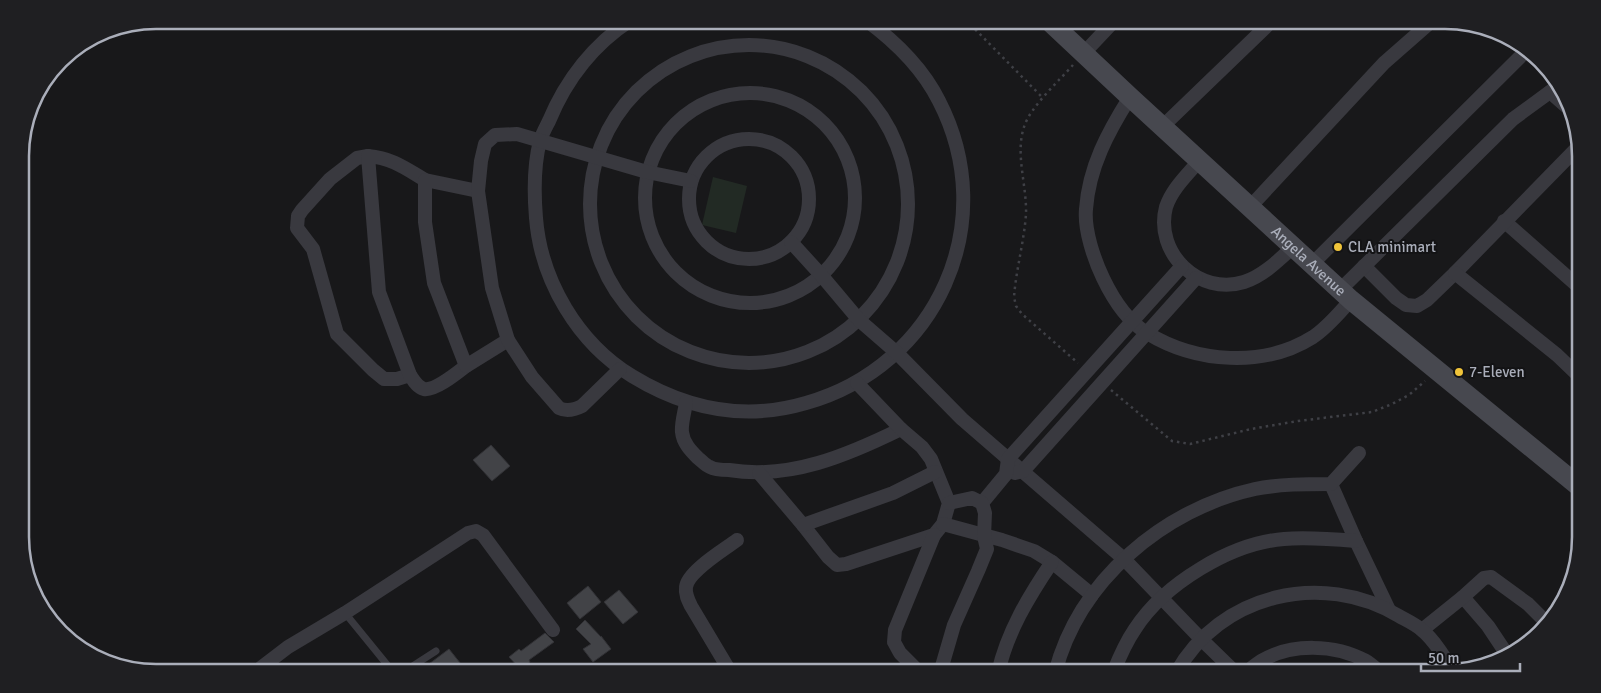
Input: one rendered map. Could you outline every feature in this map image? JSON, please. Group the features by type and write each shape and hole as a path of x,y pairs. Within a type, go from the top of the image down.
{"main road":[{"name":"Angela Avenue","path":"1057,29 1346,295 1572,481"}],"street":[{"path":"619,29 604,41 583,63 565,88 540,141 534,202 543,258 553,285 567,310 584,334 620,369 655,390 686,402 721,410 756,412 800,405 825,398 857,383 878,369 916,333 932,310 945,286 954,260 961,233 963,206 962,178 958,151 950,125 924,76 907,54 879,29"},
{"path":"1082,54 1106,29"},
{"path":"1162,127 1264,29"},
{"path":"1250,207 1384,64 1423,29"},
{"path":"738,46 777,48 800,54 821,63 841,75 860,90 888,126 905,170 908,193 908,217 905,240 898,262 888,283 875,303 859,320 836,338 809,351 781,360 752,363 722,360 694,353 667,340 643,322 623,301 607,276 596,249 591,220 590,191 596,158 614,119 628,100 664,70 685,59 707,51 738,46"},
{"path":"1312,264 1522,55"},
{"path":"1130,98 1109,131 1098,156 1088,189 1086,211 1089,237 1099,269 1118,306 1146,333 1174,346 1199,354 1237,358 1266,355 1291,347 1313,336 1331,322 1364,266 1513,119 1553,89"},
{"path":"769,94 788,100 806,109 822,121 846,153 856,191 851,230 843,248 832,265 822,276 796,293 771,302 744,304 718,299 694,288 673,271 657,250 648,225 644,199 647,172 654,154 664,137 692,110 710,100 729,95 769,94"},
{"path":"620,369 582,406 574,410 564,411 559,408 532,377 508,340 492,288 478,191 485,144 496,135 517,134 647,172 692,181"},
{"path":"748,139 763,140 777,145 789,154 799,165 806,178 809,193 809,208 805,222 798,235 791,242 774,254 744,259 729,255 715,248 704,238 695,226 690,211 689,196 692,181 698,167 707,155 719,146 733,141 748,139"},
{"path":"1364,266 1396,298 1406,305 1417,306 1427,300 1572,153"},
{"path":"410,375 398,379 384,379 372,370 337,334 313,249 297,228 298,216 330,179 357,158 368,156 383,157 395,162 425,180 478,191"},
{"path":"368,156 379,292 410,375 418,386 425,390 434,388 508,340"},
{"path":"1199,161 1172,193 1166,208 1164,224 1166,239 1172,254 1182,266 1196,278 1228,285 1244,282 1258,276 1293,247"},
{"path":"425,180 425,222 434,283 466,366"},
{"path":"1504,221 1572,281"},
{"path":"791,242 859,320 897,353 962,419 1124,559 1227,664"},
{"path":"982,503 1006,474 1008,459 1182,266"},
{"path":"1454,273 1556,355 1572,370"},
{"path":"1006,474 1022,471 1196,278"},
{"path":"857,383 932,459 935,472 949,503 943,524 934,535 895,630 894,642 900,654 911,664"},
{"path":"686,402 682,432 684,442 709,467 740,472 759,473 790,470 828,460 864,447 901,429"},
{"path":"1058,664 1073,628 1092,595 1124,559 1153,534 1185,514 1219,499 1256,489 1293,484 1331,484 1359,453"},
{"path":"803,525 892,493 935,472"},
{"path":"759,473 828,557 837,565 846,564 934,535"},
{"path":"1331,484 1389,610"},
{"path":"949,503 972,498 982,503"},
{"path":"943,664 954,625 987,548 984,536 982,503"},
{"path":"943,524 1023,546 1034,551 1052,562 1092,595"},
{"path":"265,664 288,646 345,613 468,533 476,532 483,536 553,630"},
{"path":"1116,664 1135,628 1162,598 1184,580 1216,560 1245,547 1282,539 1320,538 1356,541"},
{"path":"726,664 691,606 686,596 686,586 693,574 737,540"},
{"path":"1001,664 1013,628 1030,594 1052,562"},
{"path":"1422,630 1484,578 1491,577 1528,604 1543,619"},
{"path":"1180,664 1201,639 1224,620 1248,606 1276,597 1305,592 1334,593 1362,599 1389,610 1422,630 1449,664"},
{"path":"1463,597 1488,626 1504,650"},
{"path":"1258,664 1287,651 1314,647 1340,651 1370,664"}],"lane":[{"path":"345,613 387,664"},
{"path":"415,664 436,651"}],"path":[{"path":"975,29 1043,98"},
{"path":"1082,54 1043,98 1024,127 1020,158 1026,214 1014,297 1016,306 1022,314 1087,370"},
{"path":"1102,383 1172,441 1190,444 1250,429 1372,412 1409,395 1437,371"}],"shaded area":[{"path":"713,177 747,186 736,233 702,225"}],"building":[{"path":"491,445 510,466 492,481 473,460"},
{"path":"588,586 601,602 580,619 567,603"},
{"path":"619,590 638,612 623,624 604,602"},
{"path":"585,620 611,649 593,662 583,649 591,644 576,629"},
{"path":"545,633 554,642 529,660 530,662 528,664 515,664 509,657 519,649 521,651"},
{"path":"449,649 461,664 429,664"}],"place":[{"name":"CLA minimart","path":"1338,247"},
{"name":"7-Eleven","path":"1459,372"}]}
